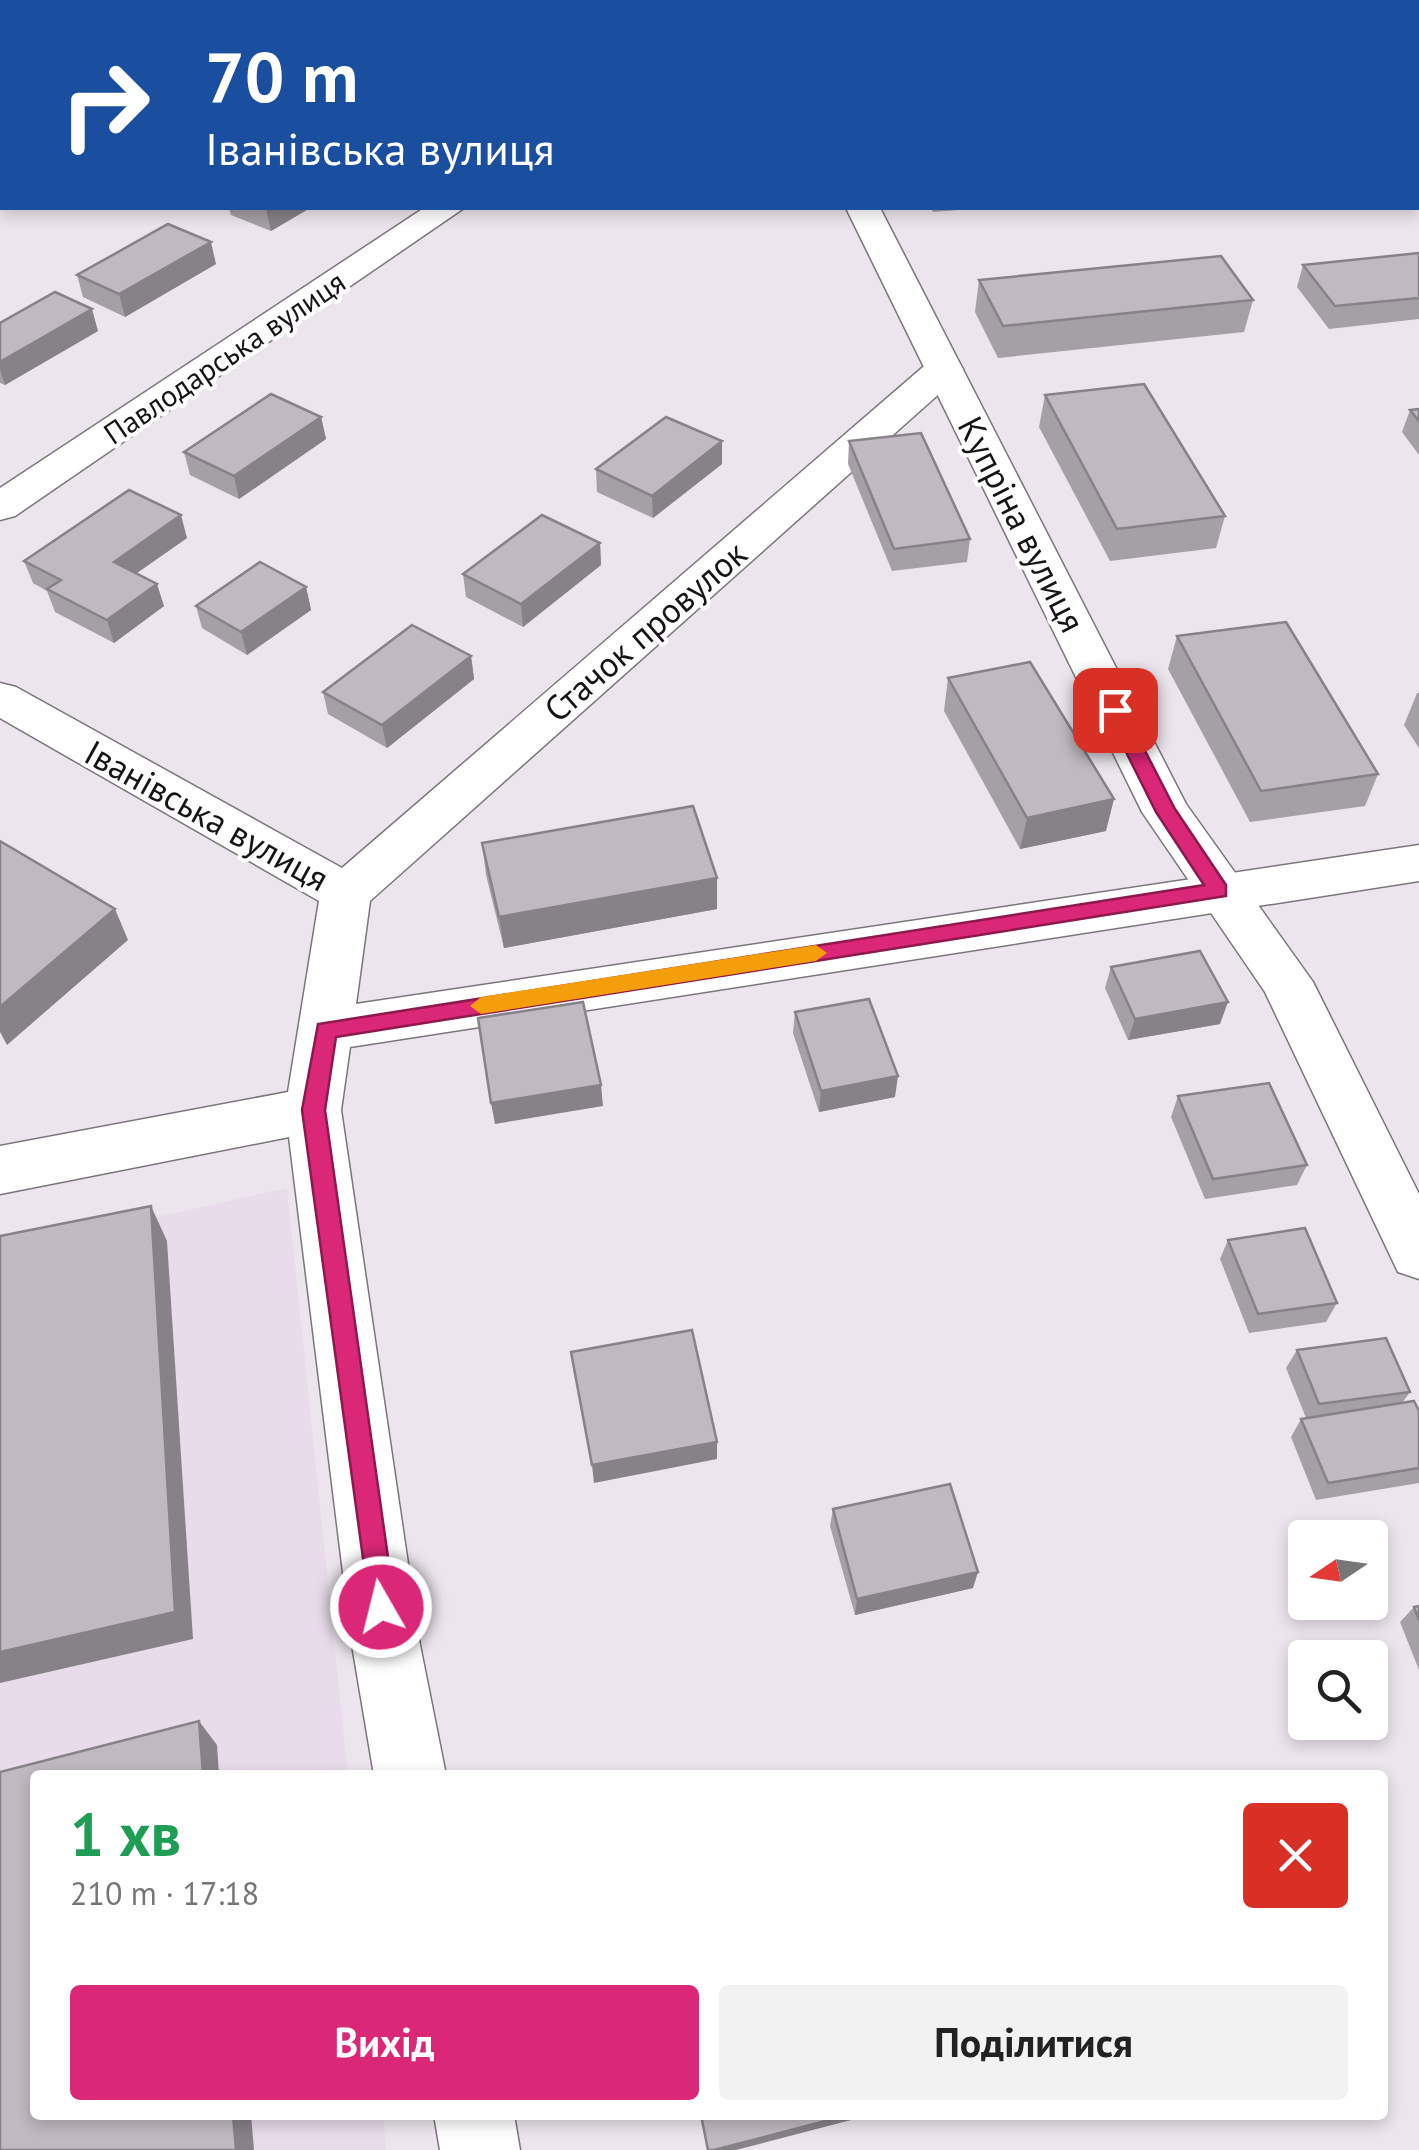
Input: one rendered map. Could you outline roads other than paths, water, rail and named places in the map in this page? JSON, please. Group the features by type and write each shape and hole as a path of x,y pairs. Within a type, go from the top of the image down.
{"street":[{"name":"Павлодарська вулиця","path":"0,507 444,210"},
{"name":"Купріна вулиця","path":"864,210 1166,812 1287,982 1419,1254"},
{"name":"Стачок провулок","path":"346,893 944,368"},
{"name":"Іванівська вулиця","path":"0,698 346,893 313,1110 386,1645 409,1770"},
{"path":"326,1030 1219,890 1419,863"},
{"path":"0,1170 313,1110"},
{"path":"475,2120 480,2150"}]}
